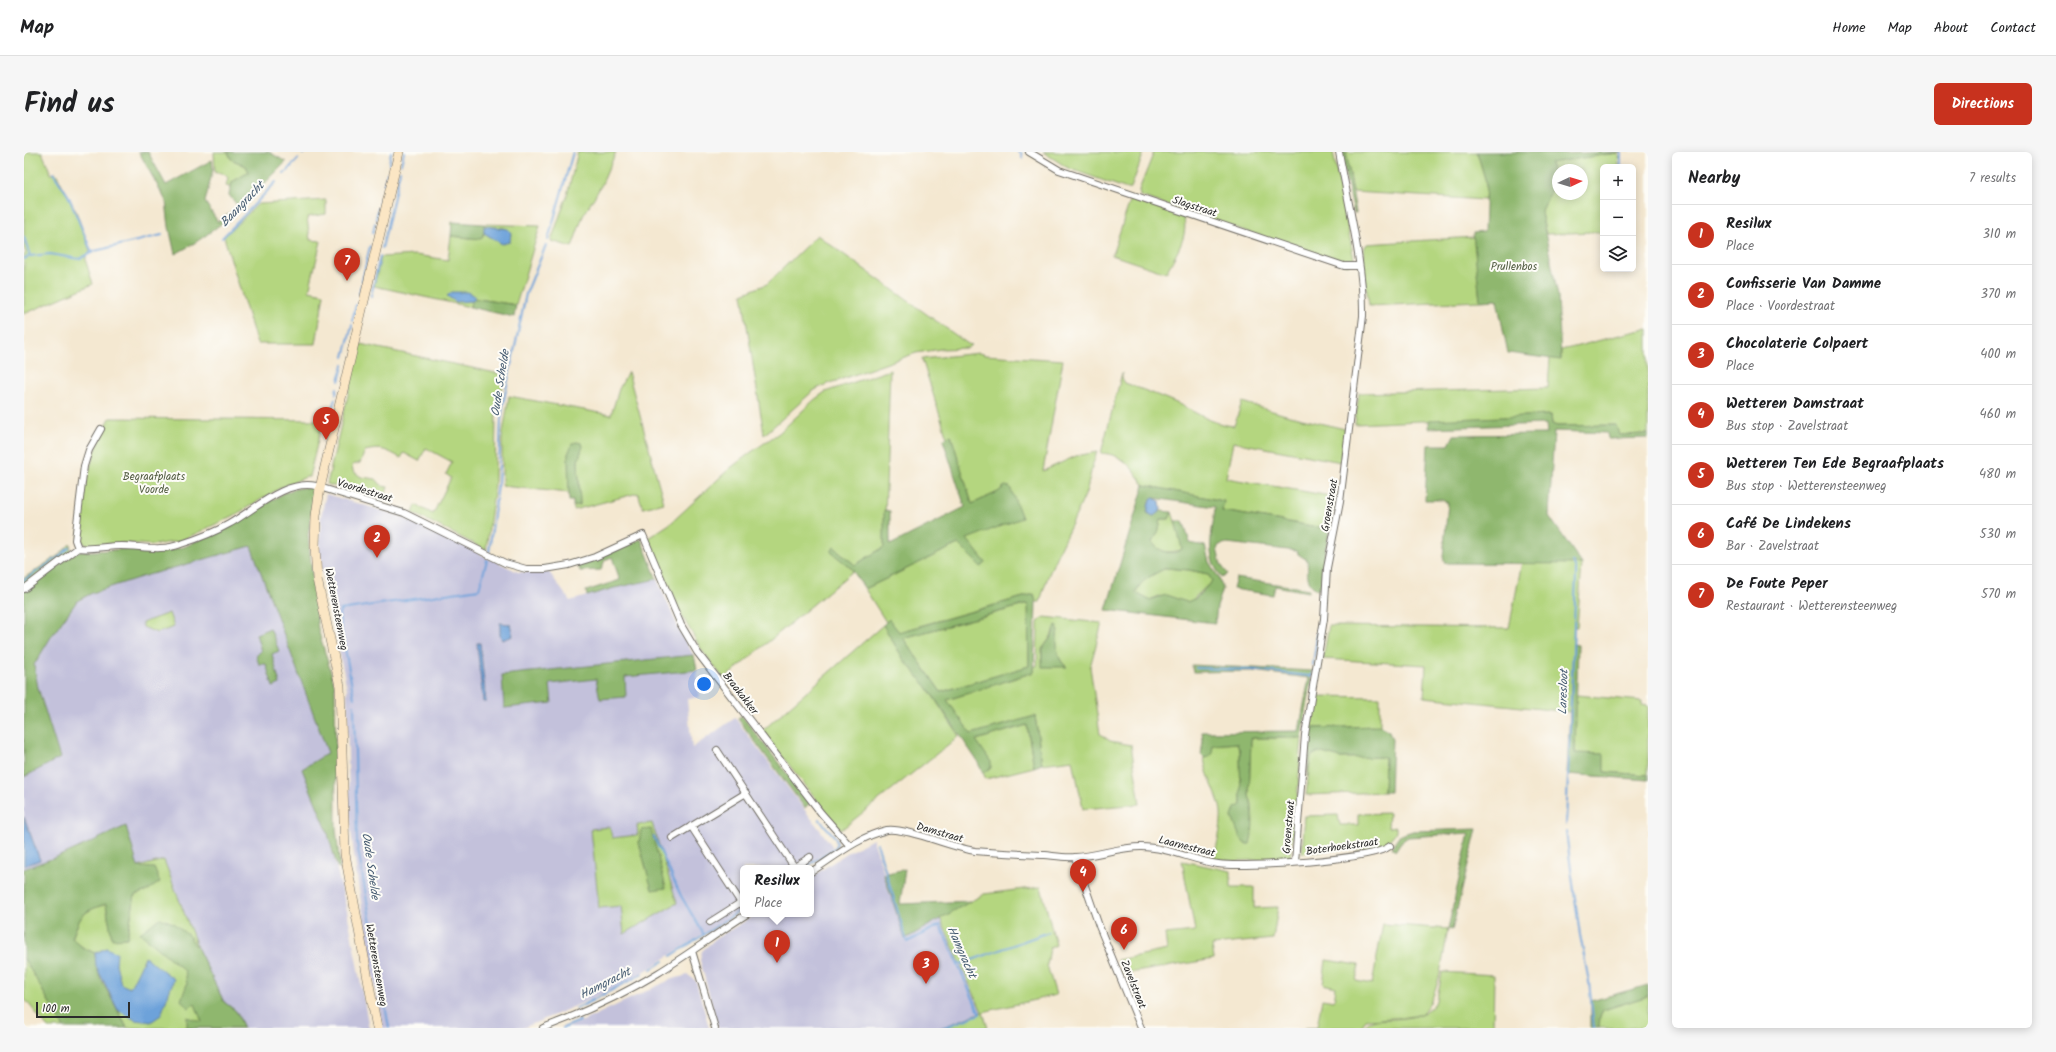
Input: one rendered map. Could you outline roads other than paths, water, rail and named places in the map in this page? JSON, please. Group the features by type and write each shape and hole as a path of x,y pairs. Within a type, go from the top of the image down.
{"street":[{"name":"Wetterensteenweg","path":"376,1028 345,854 340,686 317,579 316,516 320,488 399,152"},
{"name":"Slagstraat","path":"1029,152 1059,170 1133,196 1344,266 1359,266"},
{"name":"Groenstraat","path":"1295,862 1305,735 1323,627 1327,568 1340,502 1358,369 1363,302 1359,266 1339,152"},
{"path":"24,589 78,548 75,540 84,466 89,450 101,429"},
{"name":"Voordestraat","path":"78,548 169,548 228,525 283,490 294,486 308,484 404,512 505,563 526,569 544,569 569,565 596,557 643,536"},
{"name":"Braakakker","path":"643,536 681,625 697,652 822,813 850,846"},
{"path":"717,750 792,865"},
{"path":"672,838 746,793"},
{"path":"691,826 740,900"},
{"name":"Damstraat","path":"814,870 850,846 889,830 910,833 965,850 1075,857"},
{"name":"Boterhoekstraat","path":"1295,862 1377,853 1390,846"},
{"name":"Laarnestraat","path":"1075,857 1140,847 1156,848 1207,862 1228,866 1261,866 1295,862"},
{"path":"798,865 810,857"},
{"name":"Zavelstraat","path":"1075,857 1099,926 1141,1028"},
{"path":"710,922 740,904"},
{"path":"543,1028 593,1008 630,989 692,951 743,917"},
{"path":"692,951 715,1028"}],"water":[{"path":"484,226 508,229 511,233 510,242 502,244 484,233"},
{"path":"452,292 467,292 475,296 473,301 456,302 447,296"},
{"path":"1153,498 1160,501 1161,509 1159,513 1153,516 1148,513 1148,506 1149,502"},
{"path":"500,623 510,624 513,636 502,640 500,635"},
{"path":"477,643 480,643 486,702 483,702"},
{"path":"24,817 40,860 24,866"},
{"path":"107,948 117,953 116,964 121,984 130,988 145,957 174,979 161,1015 151,1022 135,1020 118,1010 96,966 95,953"}],"waterway":[{"path":"389,164 391,152"},
{"path":"401,164 404,152"},
{"name":"Oude Schelde","path":"548,240 573,152"},
{"path":"1018,152 1022,154 1022,158"},
{"path":"1621,152 1621,164"},
{"name":"Baangracht","path":"284,174 298,159"},
{"path":"382,248 400,171"},
{"path":"53,173 68,195 92,253"},
{"path":"384,184 387,173"},
{"name":"Baangracht","path":"222,238 276,182"},
{"path":"379,203 380,199"},
{"path":"376,219 378,208"},
{"path":"373,233 375,223"},
{"path":"24,259 30,256 50,254 79,259 95,251 162,235"},
{"path":"24,237 30,256"},
{"name":"Oude Schelde","path":"489,552 498,485 501,420 504,399 526,294 546,245"},
{"path":"362,281 370,246"},
{"path":"371,296 380,256"},
{"path":"359,295 361,285"},
{"path":"352,321 356,305"},
{"path":"344,357 352,325"},
{"path":"339,381 343,365"},
{"path":"336,394 337,388"},
{"path":"331,412 335,399"},
{"path":"24,580 59,557 69,548"},
{"name":"Oude Schelde","path":"354,698 339,615 340,610 479,589 487,560"},
{"name":"Laresloot","path":"1566,825 1576,576 1576,569 1572,562"},
{"path":"1313,665 1322,600"},
{"path":"1196,668 1255,670 1310,676 1312,676 1312,673"},
{"name":"Oude Schelde","path":"354,705 357,843 389,1028"},
{"name":"Hamgracht","path":"809,865 836,847 837,843 835,837 819,819"},
{"name":"Laresloot","path":"1566,832 1580,935 1589,982 1594,1028"},
{"path":"654,837 681,896 704,935"},
{"name":"Hamgracht","path":"877,843 907,942 940,925 980,1014 942,1028"},
{"name":"Hamgracht","path":"671,956 740,911"},
{"path":"957,962 961,964 1049,932"},
{"name":"Hamgracht","path":"651,969 664,961"},
{"name":"Hamgracht","path":"576,1009 642,974"},
{"name":"Hamgracht","path":"563,1028 580,1021 579,1020"}],"place":[{"name":"De Foute Peper","path":"347,281"},
{"name":"Wetteren Ten Ede Begraafplaats","path":"326,440"},
{"name":"Confisserie Van Damme","path":"377,558"},
{"name":"Wetteren Damstraat","path":"1083,892"},
{"name":"Café De Lindekens","path":"1124,950"},
{"name":"Resilux","path":"777,963"},
{"name":"Chocolaterie Colpaert","path":"926,984"}],"park label":[{"name":"Prullenbos","path":"1514,266"},
{"name":"Begraafplaats Voorde","path":"154,482"}]}
